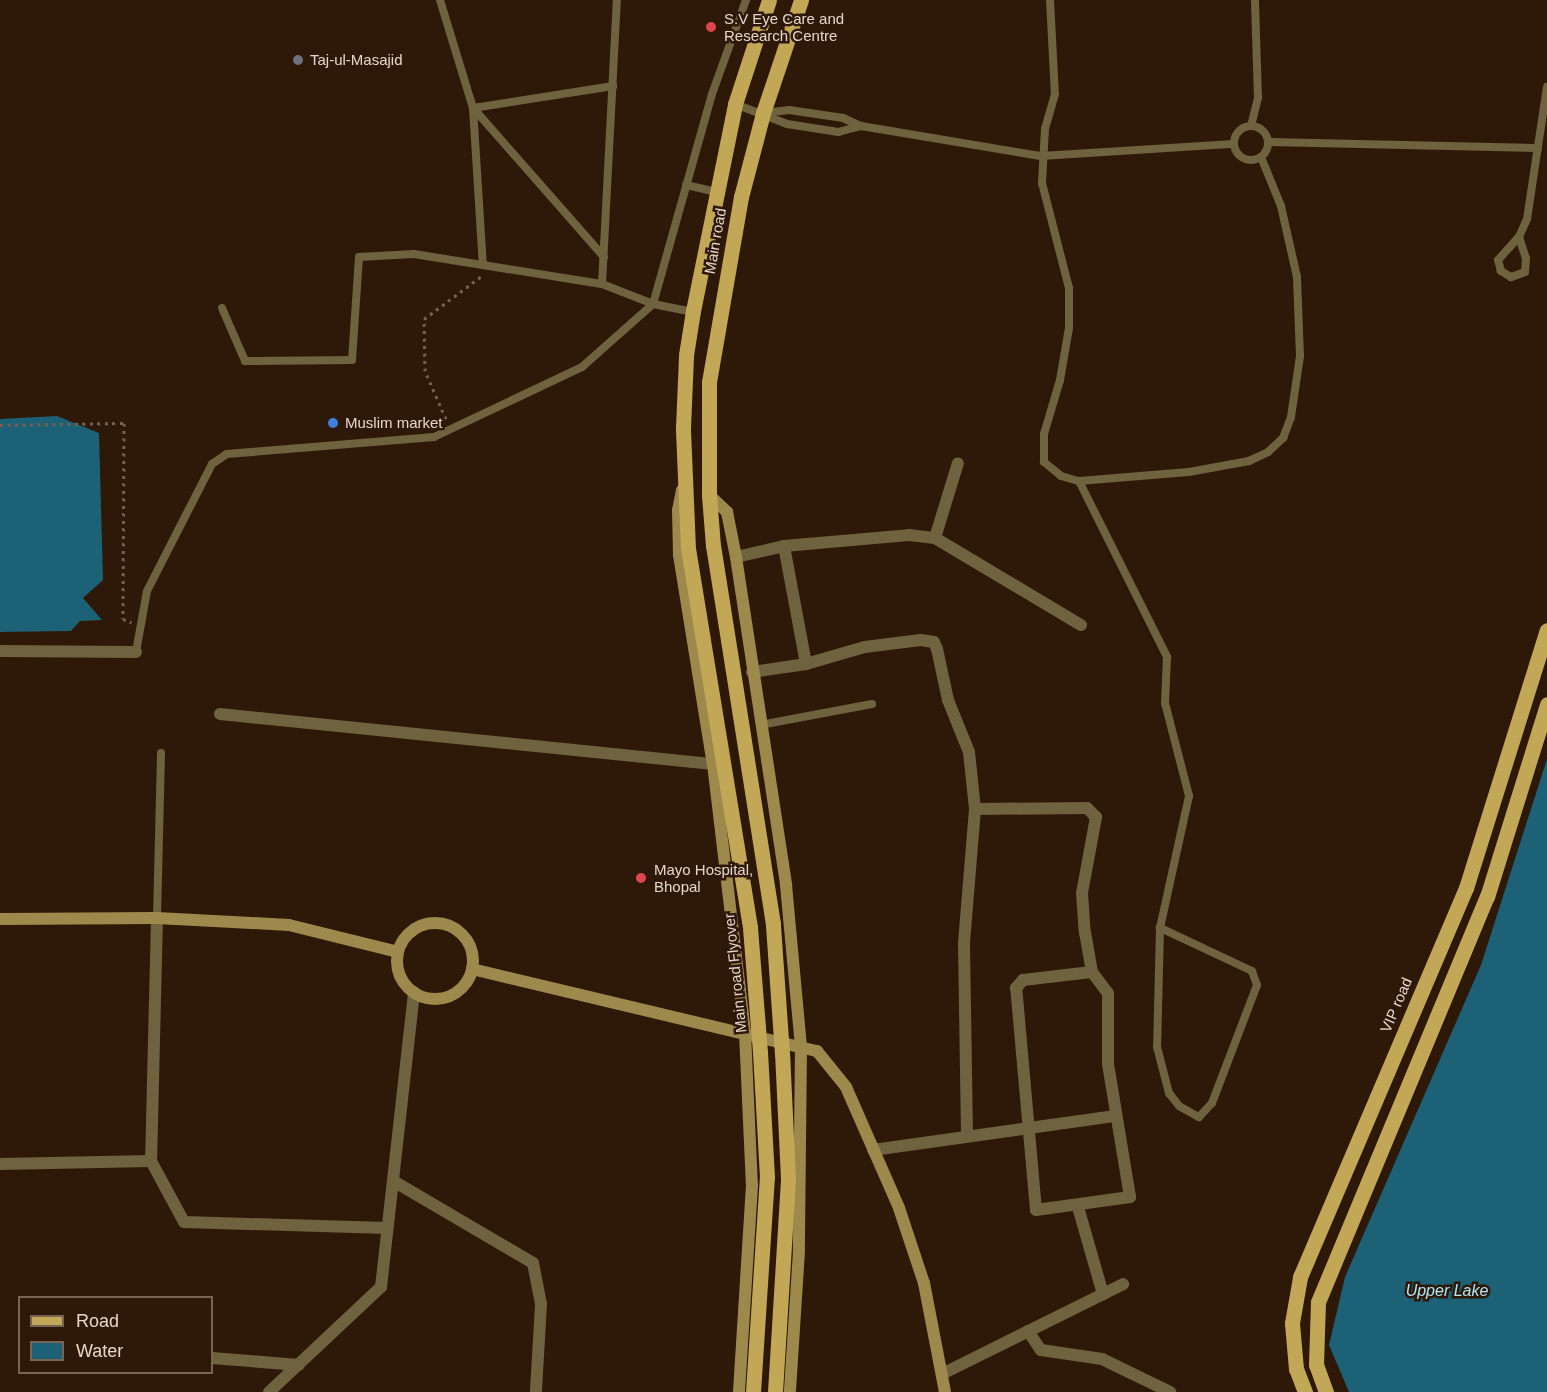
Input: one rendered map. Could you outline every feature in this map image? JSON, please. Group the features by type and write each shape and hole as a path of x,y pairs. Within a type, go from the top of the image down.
{"main road":[{"name":"Main road","path":"684,482 686,355 693,312 735,104 769,0"},
{"name":"Main road","path":"709,495 712,349 741,197 763,113 801,0"},
{"name":"Main road Flyover","path":"684,482 688,549 750,927 760,1052 767,1177 753,1392"},
{"path":"709,495 713,546 774,936 788,1179 775,1392"},
{"name":"VIP road","path":"1305,1392 1296,1369 1292,1323 1300,1277 1466,888 1547,630"},
{"path":"1326,1392 1316,1365 1318,1302 1487,897 1547,704"}],"street":[{"path":"935,538 958,463"},
{"path":"684,482 678,510 679,555 713,764 745,1033 752,1185 739,1392"},
{"path":"709,495 727,512 736,557 786,885 801,1046 799,1251 790,1392"},
{"path":"736,557 784,546 909,535 935,538 1081,625"},
{"path":"784,546 806,664"},
{"path":"752,672 806,664 865,647 921,640 934,642 948,700 969,752 975,809 964,944 967,1137"},
{"path":"0,651 136,652"},
{"path":"220,714 713,764"},
{"path":"975,809 1087,808 1095,813 1082,893 1092,972 1108,993 1108,1064 1130,1197 1078,1207 1036,1210 1016,988 1023,980 1092,972"},
{"path":"157,918 151,1161 184,1222 387,1228"},
{"path":"0,919 157,918 289,925 398,952"},
{"path":"437,923 450,926 465,938 473,956 472,969 460,990 449,996 431,998 414,992 400,975 398,952 412,930 437,923"},
{"path":"472,969 817,1051 846,1087 899,1208 924,1283 944,1373 945,1392"},
{"path":"269,1392 381,1287 387,1228 395,1182 414,992"},
{"path":"873,1150 1116,1116"},
{"path":"0,1164 151,1161"},
{"path":"395,1182 533,1263 541,1304 536,1392"},
{"path":"1078,1207 1104,1294"},
{"path":"944,1373 1123,1284"},
{"path":"1028,1332 1041,1350 1102,1359 1170,1392"},
{"path":"213,1358 299,1365"}],"lane":[{"path":"440,0 473,108 483,265"},
{"path":"602,284 617,0"},
{"path":"136,652 147,591 212,464 227,454 434,437 582,367 653,303 712,94 746,0"},
{"path":"1050,0 1054,94 1041,156 1044,196 1069,288 1067,350 1044,434 1044,462 1060,476 1079,481 1189,472 1249,461 1268,452 1283,438 1291,417 1300,356 1297,277 1281,206 1261,157 1268,142 1264,132 1251,126 1238,131 1234,144 1237,153 1246,159 1261,157"},
{"path":"1251,126 1258,98 1255,0"},
{"path":"473,108 613,86"},
{"path":"1520,237 1526,258 1525,272 1511,277 1501,271 1498,260 1520,237 1527,219 1546,112 1547,86"},
{"path":"735,104 787,124 838,132 861,126"},
{"path":"473,108 603,257"},
{"path":"763,113 789,110 843,118 861,126 1041,156 1234,144"},
{"path":"1268,142 1538,148"},
{"path":"686,185 717,192"},
{"path":"222,308 245,361 352,360 359,257 414,254 602,284 653,303 693,312"},
{"path":"1079,481 1167,657 1165,703 1189,796 1160,928 1157,1047 1162,1078 1179,1106 1199,1117 1212,1103 1257,985 1252,971 1160,928"},
{"path":"760,725 872,704"},
{"path":"157,918 160,753"}],"path":[{"path":"450,428 425,371 424,319 450,297 483,279 483,265"},
{"path":"0,425 124,423 123,619 140,624"}],"water":[{"path":"57,416 99,433 103,580 83,598 102,620 80,621 71,631 0,632 0,419"},
{"name":"Upper Lake","path":"1547,759 1547,1392 1349,1392 1329,1345 1345,1277 1481,965"}],"place":[{"name":"S.V Eye Care and Research Centre","path":"711,27"},
{"name":"Taj-ul-Masajid","path":"298,60"},
{"name":"Muslim market","path":"333,423"},
{"name":"Mayo Hospital, Bhopal","path":"641,878"}]}
